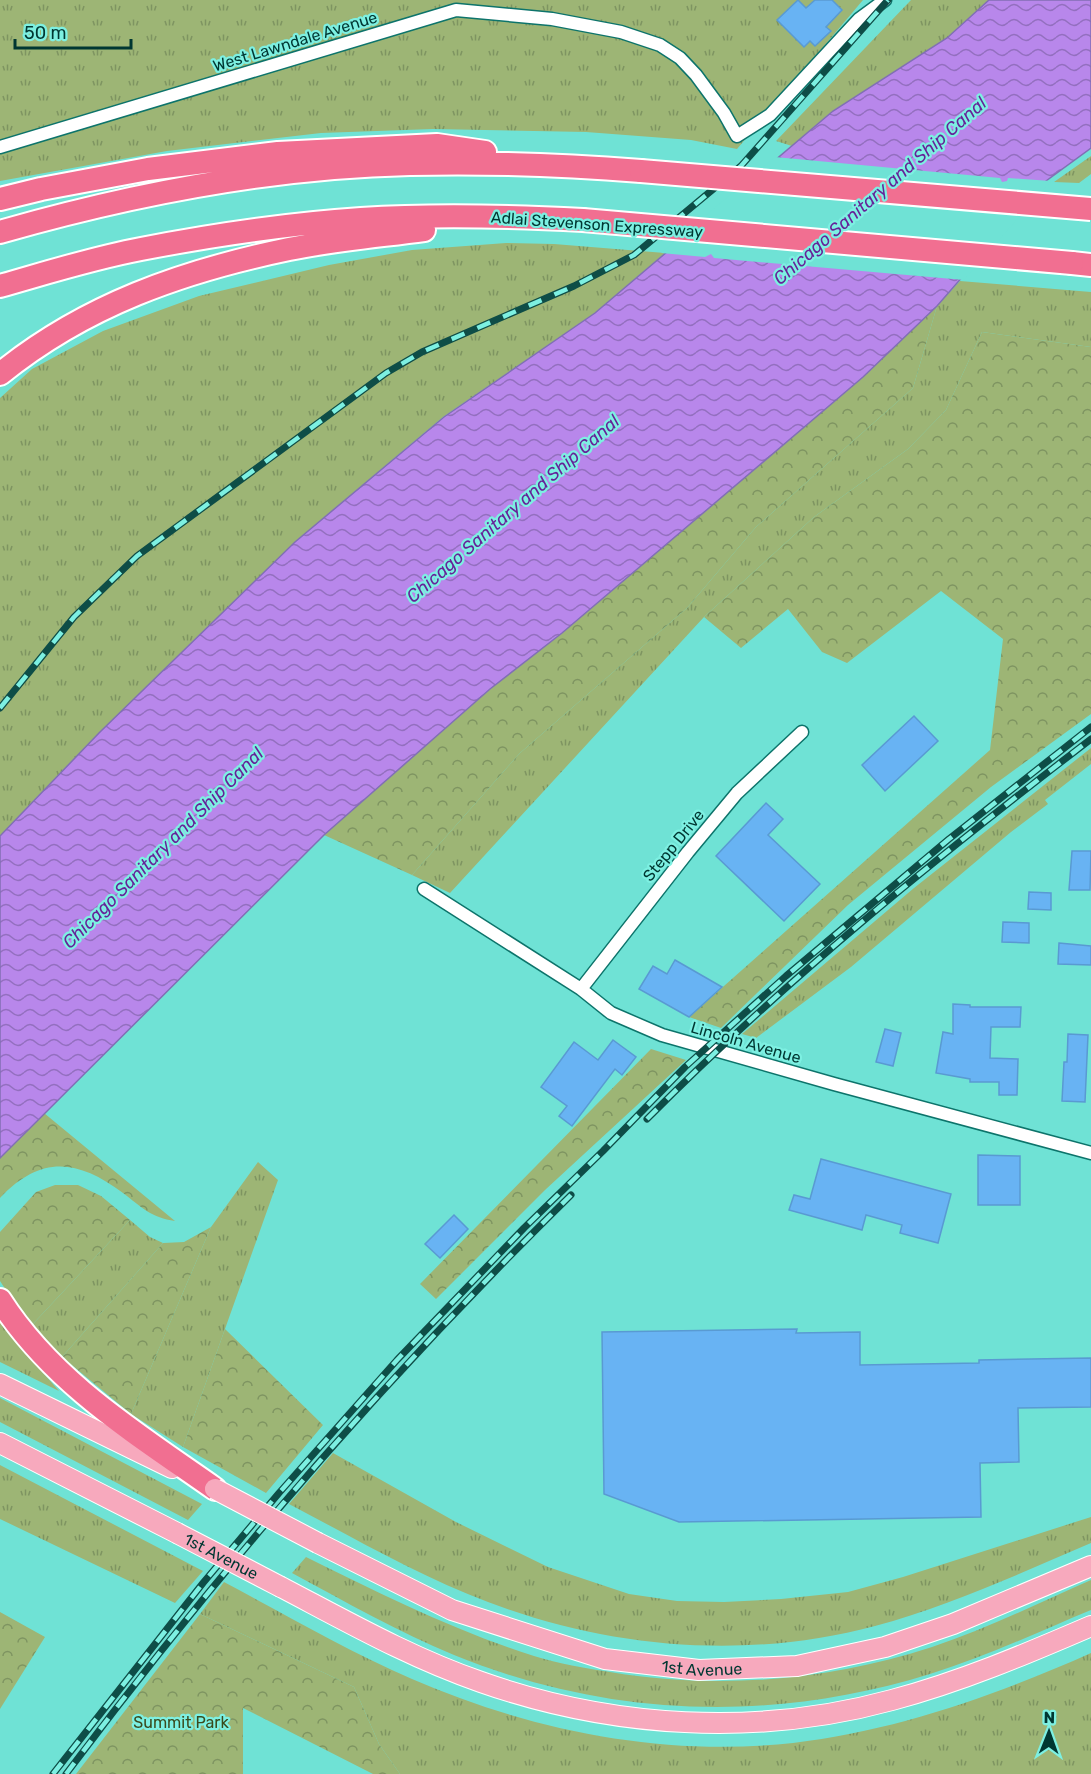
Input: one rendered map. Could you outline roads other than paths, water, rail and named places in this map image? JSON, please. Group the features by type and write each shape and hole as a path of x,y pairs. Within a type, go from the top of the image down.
{"highway":[{"path":"0,199 40,189 148,169 278,153 437,145 578,166"},
{"path":"0,232 72,211 157,193 278,174 409,164 492,163 578,166 1091,209"},
{"path":"0,374 64,328 127,297 196,272 291,249 511,216"},
{"name":"Adlai Stevenson Expressway","path":"0,286 139,249 242,232 363,219 511,216 584,220 1082,264"},
{"path":"1,1301 44,1358 96,1405 215,1489"}],"main road":[{"path":"0,1384 215,1489"},
{"name":"1st Avenue","path":"0,1443 369,1633 444,1667 482,1683 546,1701 606,1714 665,1722 710,1724 784,1720 889,1701 942,1686 1091,1626"},
{"name":"1st Avenue","path":"215,1489 452,1610 605,1659 699,1670 797,1666 885,1647 953,1624 1091,1566"}],"street":[{"name":"West Lawndale Avenue","path":"0,147 456,10 552,19 621,32 660,45 680,58 696,75 737,136 770,115 859,19 885,0"},
{"name":"Stepp Drive","path":"581,989 737,793 802,732"},
{"name":"Lincoln Avenue","path":"424,889 581,989 611,1013 635,1025 834,1084 1091,1153"}],"water":[{"name":"Chicago Sanitary and Ship Canal","path":"989,0 1091,0 1091,148 1046,181 937,306 863,377 562,633 490,689 324,835 0,1158 0,836 99,733 295,542 444,417 595,313 833,111 947,38"}],"railway":[{"path":"0,708 74,617 137,556 386,373 422,352 574,286 634,255 741,166 888,0"},
{"path":"53,1774 203,1583 279,1493 397,1360 524,1228 685,1067 786,976 949,839 1091,727"},
{"path":"647,1119 807,969 919,875 1091,739"},
{"path":"66,1774 184,1622 308,1475 371,1403 503,1263 571,1195"}],"park label":[{"name":"Summit Park","path":"181,1722"}]}
